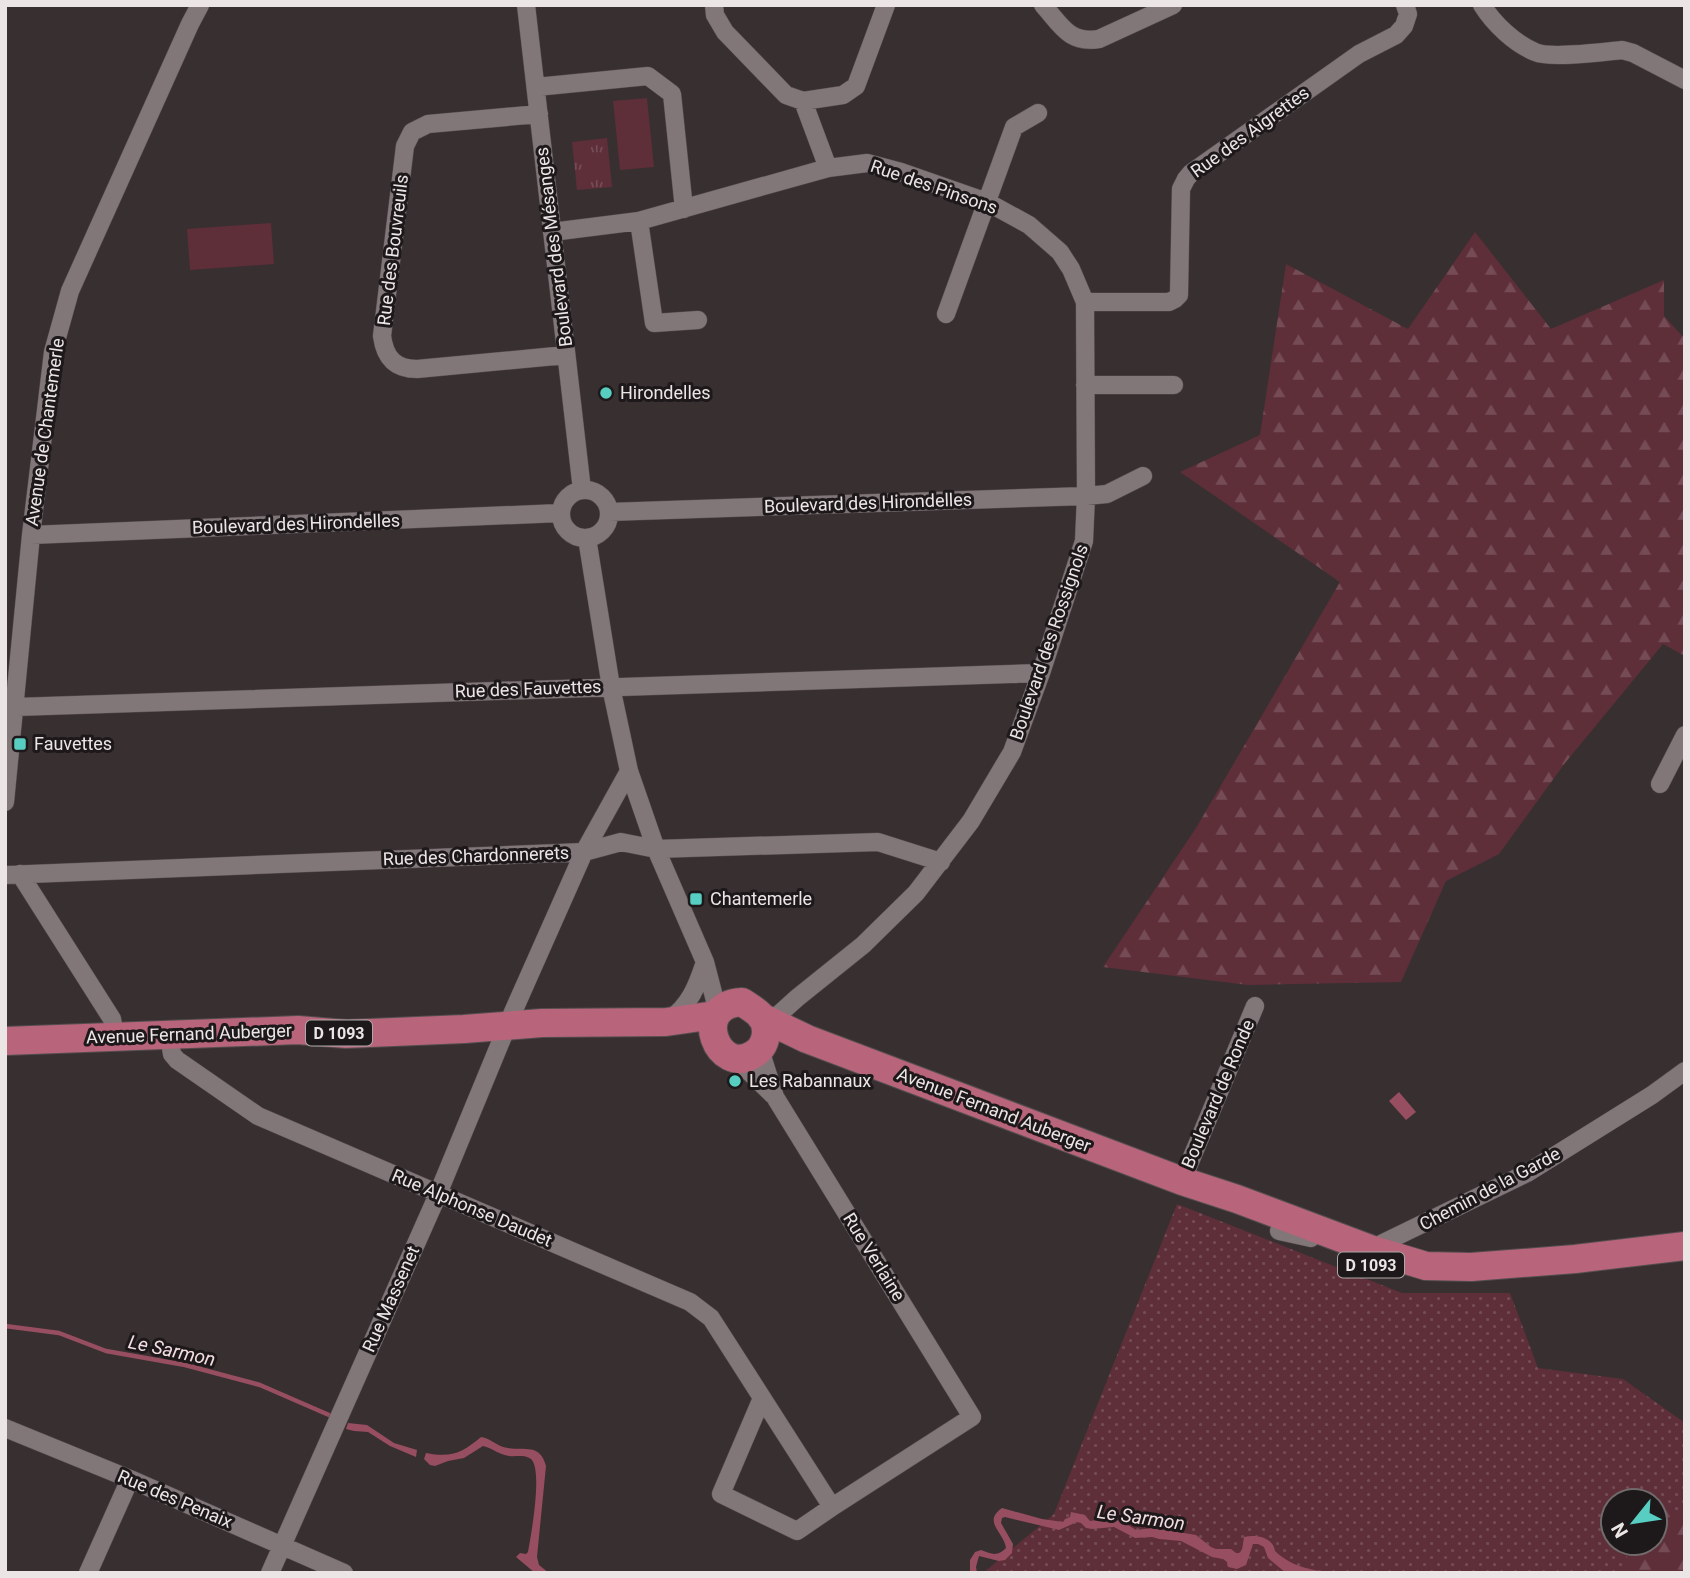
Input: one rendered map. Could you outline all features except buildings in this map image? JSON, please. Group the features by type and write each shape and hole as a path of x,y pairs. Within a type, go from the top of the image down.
{"main road":[{"name":"Avenue Fernand Auberger","path":"5,1041 298,1030 346,1034 464,1029 509,1024 666,1022 699,1031 745,1021 807,1039 1182,1181 1373,1250 1426,1266 1471,1267 1575,1259 1685,1246"},
{"path":"736,1058 726,1055 718,1048 745,1021"},
{"name":"Avenue Fernand Auberger","path":"1182,1181 1227,1211 1383,1269 1418,1278 1453,1282 1575,1259"}],"street":[{"name":"Avenue de Chantemerle","path":"5,802 31,535 53,352 70,291 200,5"},
{"name":"Boulevard des Mésanges","path":"526,5 582,490"},
{"path":"714,5 715,15 725,32 786,95 803,101 843,95 856,86 886,5"},
{"path":"1043,5 1077,40 1088,41 1099,39 1173,5"},
{"name":"Rue des Aigrettes","path":"1085,302 1169,302 1175,299 1179,295 1181,189 1185,179 1359,54 1396,35 1404,26 1408,14 1405,5"},
{"path":"1482,5 1511,37 1535,52 1549,55 1622,50 1685,80"},
{"path":"536,87 648,76 672,94 684,209"},
{"path":"803,101 828,168"},
{"path":"946,314 1014,127 1038,113"},
{"name":"Rue des Bouvreuils","path":"539,114 428,124 412,132 405,146 382,336 389,357 407,369 566,355"},
{"name":"Rue des Pinsons","path":"552,232 639,221 828,168 867,163 987,202 1029,225 1060,252 1071,269 1085,302 1086,496"},
{"path":"639,221 654,323 698,320"},
{"path":"1085,385 1174,385"},
{"path":"1086,496 1107,494 1143,477"},
{"path":"582,490 590,490 603,498 609,512 609,519 601,532 587,538 572,535 561,522 561,506 569,495 582,490"},
{"name":"Boulevard des Hirondelles","path":"609,512 1086,496"},
{"name":"Boulevard des Rossignols","path":"745,1021 797,998 863,945 916,893 971,821 1012,752 1041,673 1084,541 1086,496"},
{"name":"Boulevard des Hirondelles","path":"31,535 560,513"},
{"path":"587,538 611,687 629,771 656,849 705,962 745,1021"},
{"name":"Rue des Fauvettes","path":"16,707 1041,673"},
{"path":"1660,784 1677,768 1685,735"},
{"name":"Rue Massenet","path":"270,1573 438,1193 584,852 629,771"},
{"name":"Rue des Chardonnerets","path":"12,875 584,852 621,842 656,849 878,842 941,862"},
{"path":"12,875 112,1019 116,1037"},
{"path":"705,962 730,994 745,1021"},
{"path":"666,1022 680,1012 695,989 705,962"},
{"path":"797,998 807,1039"},
{"name":"Boulevard de Ronde","path":"1182,1181 1255,1006"},
{"name":"Rue Verlaine","path":"745,1021 764,1059 775,1097"},
{"name":"Rue Alphonse Daudet","path":"169,1035 172,1054 177,1060 258,1116 690,1302 710,1318 832,1507"},
{"name":"Rue Verlaine","path":"736,1058 775,1097 972,1417 832,1507"},
{"name":"Chemin de la Garde","path":"1373,1250 1527,1173 1652,1095 1685,1071"},
{"path":"1279,1231 1373,1250"},
{"path":"762,1398 721,1494 797,1531 832,1507"},
{"name":"Rue des Penaix","path":"5,1428 130,1479 344,1573"},
{"path":"88,1573 130,1479"}],"green space":[{"path":"647,98 654,167 620,170 613,101"},
{"path":"607,138 612,187 577,190 572,142"},
{"path":"271,223 274,264 190,270 187,229"},
{"path":"1475,232 1551,329 1664,280 1664,316 1685,339 1685,656 1663,644 1565,763 1499,854 1446,881 1401,982 1248,985 1103,967 1196,828 1340,582 1180,472 1260,435 1286,264 1408,329"},
{"path":"1177,1204 1402,1293 1510,1293 1538,1368 1623,1379 1685,1423 1685,1573 983,1573 1054,1514"},
{"path":"1669,1511 1685,1515 1685,1573 1621,1573 1627,1557 1669,1557"}],"shaded area":[{"path":"1399,1092 1416,1112 1406,1120 1389,1101"},
{"path":"348,1423 367,1425 394,1443 417,1450 416,1457 390,1446 368,1432 346,1429"},
{"path":"481,1437 504,1447 536,1451 543,1459 546,1466 537,1557 539,1565 549,1573 535,1573 516,1557 520,1553 528,1552 536,1489 536,1476 531,1459 506,1455 483,1446 464,1458 435,1466 424,1459 426,1453 456,1453"},
{"path":"1002,1508 1063,1522 1070,1517 1071,1512 1085,1515 1090,1521 1111,1518 1136,1530 1152,1528 1196,1535 1211,1547 1231,1549 1236,1553 1242,1550 1244,1537 1259,1536 1271,1542 1275,1551 1290,1562 1314,1570 1341,1573 1286,1573 1268,1558 1264,1547 1258,1544 1253,1544 1246,1565 1237,1569 1228,1567 1223,1559 1212,1557 1181,1541 1152,1537 1135,1538 1114,1527 1092,1529 1077,1522 1059,1530 1005,1517 1001,1523 1013,1544 1012,1553 1005,1560 999,1561 979,1556 977,1573 970,1573 970,1560 975,1552 981,1550 997,1554 1006,1548 994,1523 996,1513"}],"waterway":[{"name":"Le Sarmon","path":"5,1326 59,1333 106,1351 185,1365 260,1385 329,1415"}],"place":[{"name":"Hirondelles","path":"606,393"},
{"name":"Fauvettes","path":"20,744"},
{"name":"Chantemerle","path":"696,899"},
{"name":"Les Rabannaux","path":"735,1081"}]}
